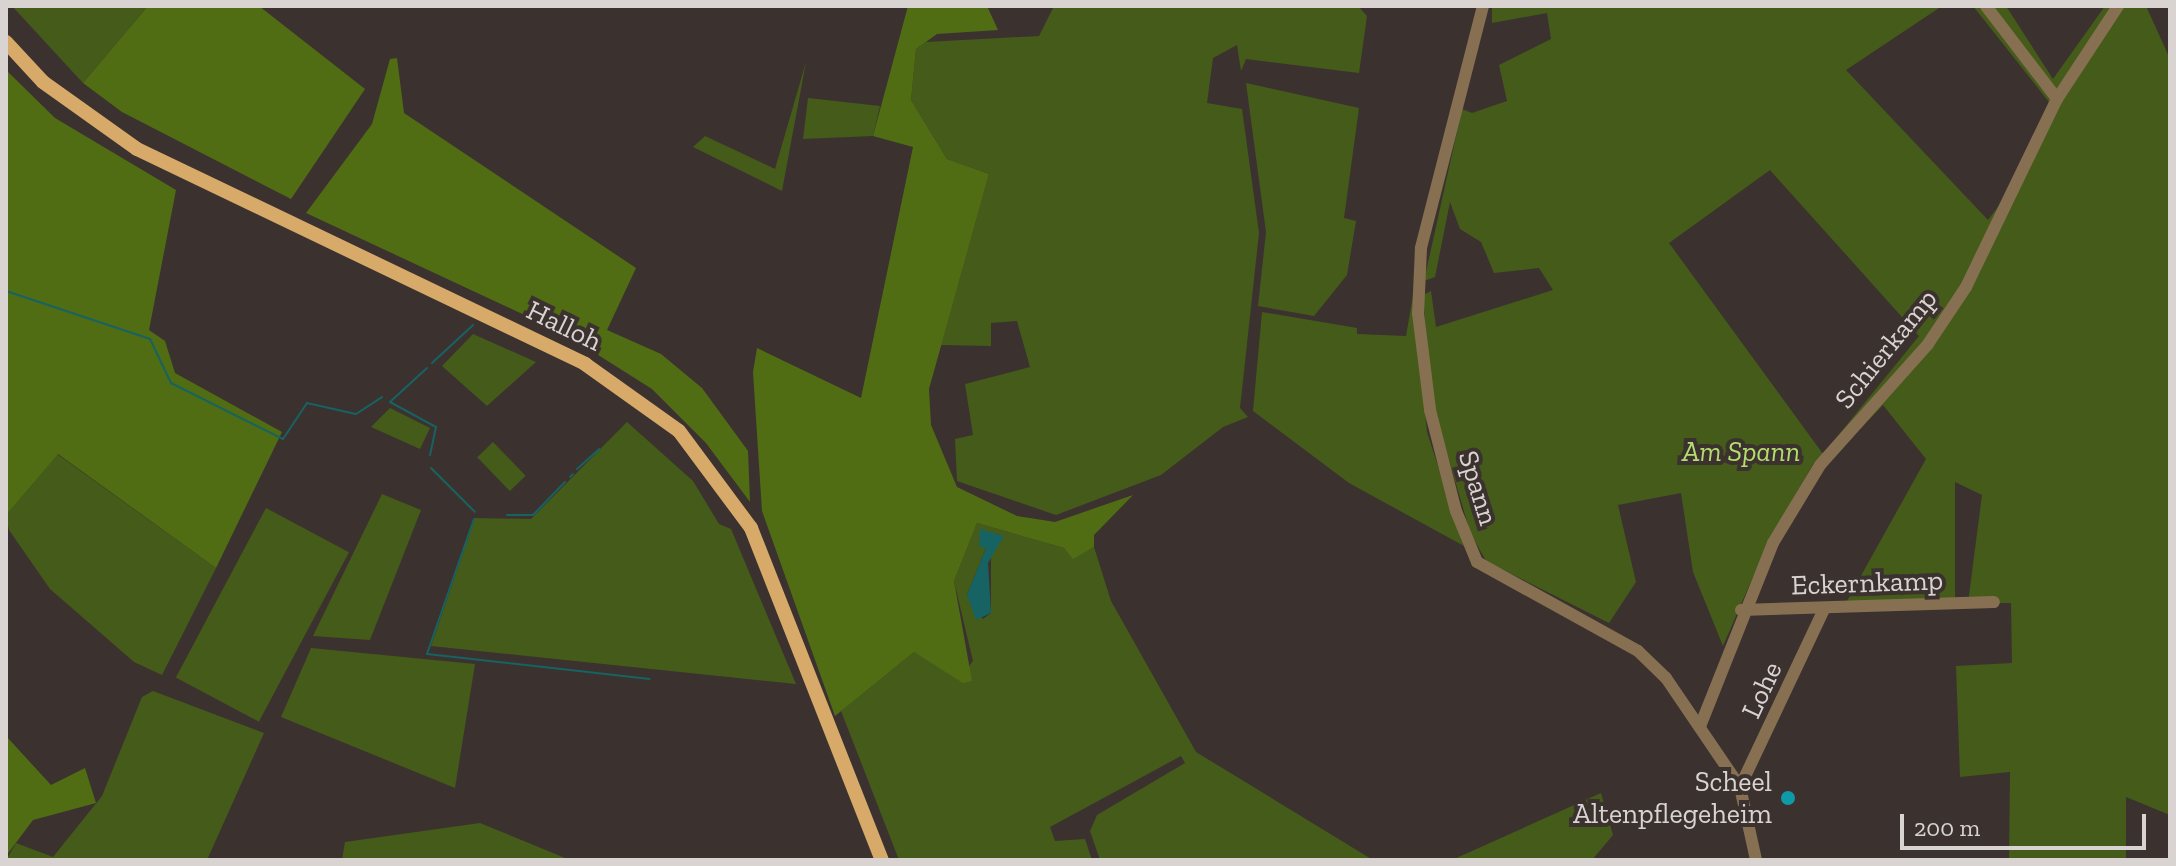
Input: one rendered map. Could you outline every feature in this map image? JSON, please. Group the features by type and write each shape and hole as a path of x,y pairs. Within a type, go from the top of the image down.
{"main road":[{"name":"Halloh","path":"6,42 43,82 137,149 585,364 668,421 703,454 751,528 882,860"}],"street":[{"name":"Spann","path":"1483,6 1421,248 1418,300 1430,410 1456,511 1477,562 1519,591 1638,651 1701,724 1740,787 1756,860"},
{"path":"1986,6 2057,99"},
{"name":"Schierkamp","path":"1701,724 1741,610 1820,465 1928,344 1966,287 2057,99 2118,6"},
{"name":"Eckernkamp","path":"1741,610 1994,602"},
{"name":"Lohe","path":"1740,787 1824,609"}],"green space":[{"path":"12,6 148,6 83,83"},
{"path":"148,6 259,6 365,89 291,199 122,112 83,83"},
{"path":"908,6 987,6 998,30 937,34 916,49 911,100 947,159 989,174 929,389 931,425 957,487 1017,516 1055,522 1133,495 1094,535 1094,547 1073,559 1064,548 977,523 954,581 972,681 963,683 914,652 835,716 762,511 753,372 757,348 861,398 913,147 873,136"},
{"path":"1054,6 1358,6 1367,16 1359,73 1246,59 1241,71 1237,45 1213,58 1207,103 1242,109 1259,233 1240,408 1248,417 1223,427 1161,475 1056,515 957,481 955,439 973,435 965,384 1030,367 1017,321 991,323 991,346 941,345 989,174 947,159 911,100 916,49 926,42 1039,36"},
{"name":"Am Spann","path":"1492,6 1942,6 1846,70 1988,220 2017,182 2049,102 1973,6 2006,6 2053,79 2105,6 2146,6 2170,59 2170,815 2126,797 2126,860 2009,860 2010,772 1960,777 1956,666 2012,663 2011,603 1968,603 1982,495 1955,482 1955,601 1847,601 1926,459 1883,405 1822,469 1822,455 1815,461 1769,540 1723,646 1693,572 1681,493 1618,505 1636,582 1609,623 1486,561 1470,532 1431,398 1423,295 1431,291 1436,327 1553,290 1539,268 1494,273 1481,242 1460,229 1450,202 1435,277 1424,281 1462,109 1472,113 1507,101 1499,65 1551,39 1547,13 1492,23","holes":["1770,170 1919,336 1823,454 1669,243"]},
{"path":"397,58 404,113 636,268 607,330 661,354 702,388 748,451 750,502 706,443 652,389 565,334 306,213 372,124 390,59"},
{"path":"806,62 782,191 693,147 705,136 775,169"},
{"path":"6,70 55,118 176,190 149,330 165,341 175,373 282,432 216,568 58,454 6,515"},
{"path":"1246,83 1359,108 1344,218 1356,221 1347,275 1314,316 1258,306 1266,232"},
{"path":"808,98 880,106 873,136 803,139"},
{"path":"1414,290 1427,432 1464,546 1349,483 1253,411 1262,312 1357,328 1357,334 1406,336"},
{"path":"473,334 536,362 487,406 442,366"},
{"path":"390,408 430,428 420,449 371,427"},
{"path":"627,422 693,481 719,524 731,529 796,684 431,646 475,518 531,519"},
{"path":"493,442 526,476 510,491 477,457"},
{"path":"57,454 216,568 162,675 134,662 50,589 9,530 6,515"},
{"path":"382,494 421,510 370,640 313,636"},
{"path":"266,508 349,552 259,722 176,678"},
{"path":"977,523 1064,548 1073,558 1094,547 1111,601 1196,752 1373,860 1100,860 1090,831 1097,815 1185,763 1181,756 1050,827 1055,841 1085,839 1092,860 899,860 841,711 914,652 960,678 973,661 954,581","holes":["1004,536 991,548 991,613 983,619 967,595 986,548"]},
{"path":"311,648 475,664 455,788 281,717"},
{"path":"153,691 264,733 207,860 6,860 16,843 53,857 102,796 142,697"},
{"path":"6,736 51,785 85,768 96,803 33,820 6,856"},
{"path":"1601,793 1613,835 1592,860 1452,860"},
{"path":"480,823 570,860 342,860 345,842"}],"water":[{"path":"980,529 1004,536 988,563 991,613 976,620 967,595 986,548 979,546"}],"waterway":[{"path":"6,291 150,339 171,383 283,439 307,403 356,414 382,397"},
{"path":"432,363 473,325"},
{"path":"427,368 390,402 436,427 430,455"},
{"path":"577,469 599,449"},
{"path":"431,468 475,512"},
{"path":"570,477 573,474"},
{"path":"507,515 533,515 565,482"},
{"path":"474,519 427,654 650,679"}],"place":[{"name":"Scheel Altenpflegeheim","path":"1788,798"}]}
